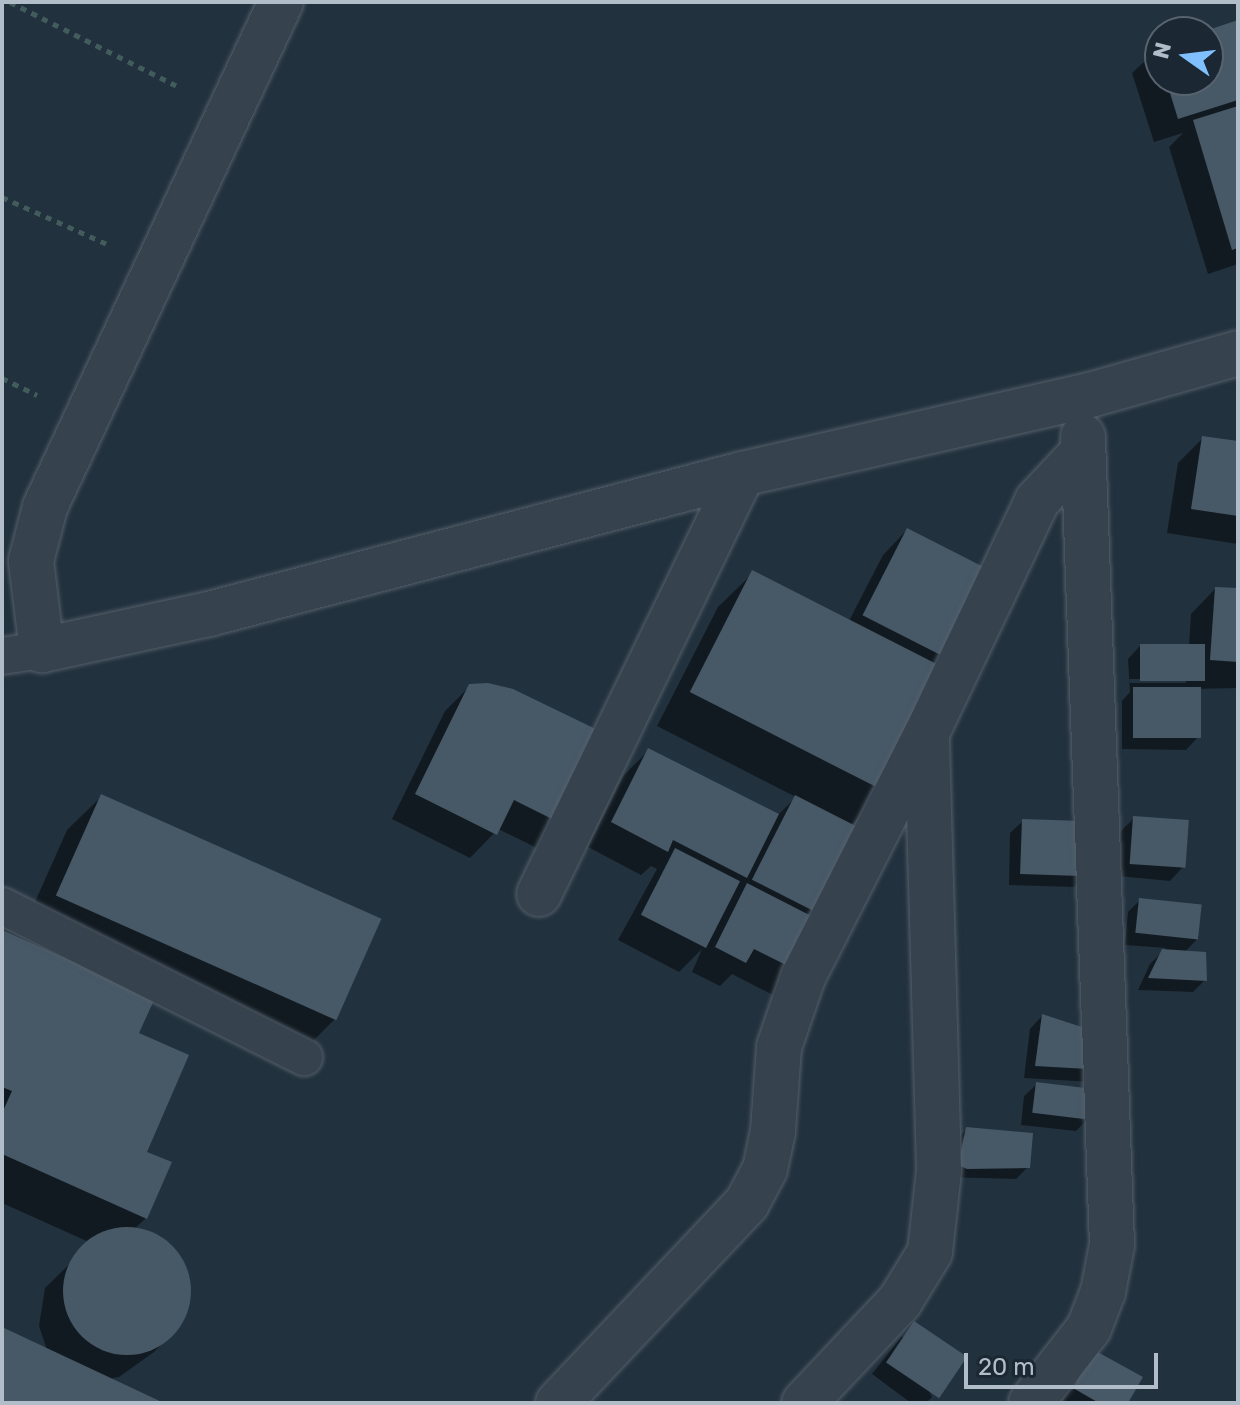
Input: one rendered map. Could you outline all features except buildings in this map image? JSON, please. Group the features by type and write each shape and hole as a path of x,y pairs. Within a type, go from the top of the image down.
{"street":[{"path":"281,2 45,507 31,561 22,653 209,614 742,474 1090,395 1238,353"},
{"path":"1031,1403 1089,1328 1103,1292 1112,1245 1080,455 1090,395"},
{"path":"558,1403 747,1203 765,1169 773,1131 779,1047 787,1012 926,735 1037,501 1080,455"},
{"path":"539,894 742,474"},
{"path":"804,1403 900,1301 930,1252 939,1170 926,735"}],"lane":[{"path":"2,906 304,1057"}],"path":[{"path":"10,2 231,113"},
{"path":"2,197 158,268"}]}
